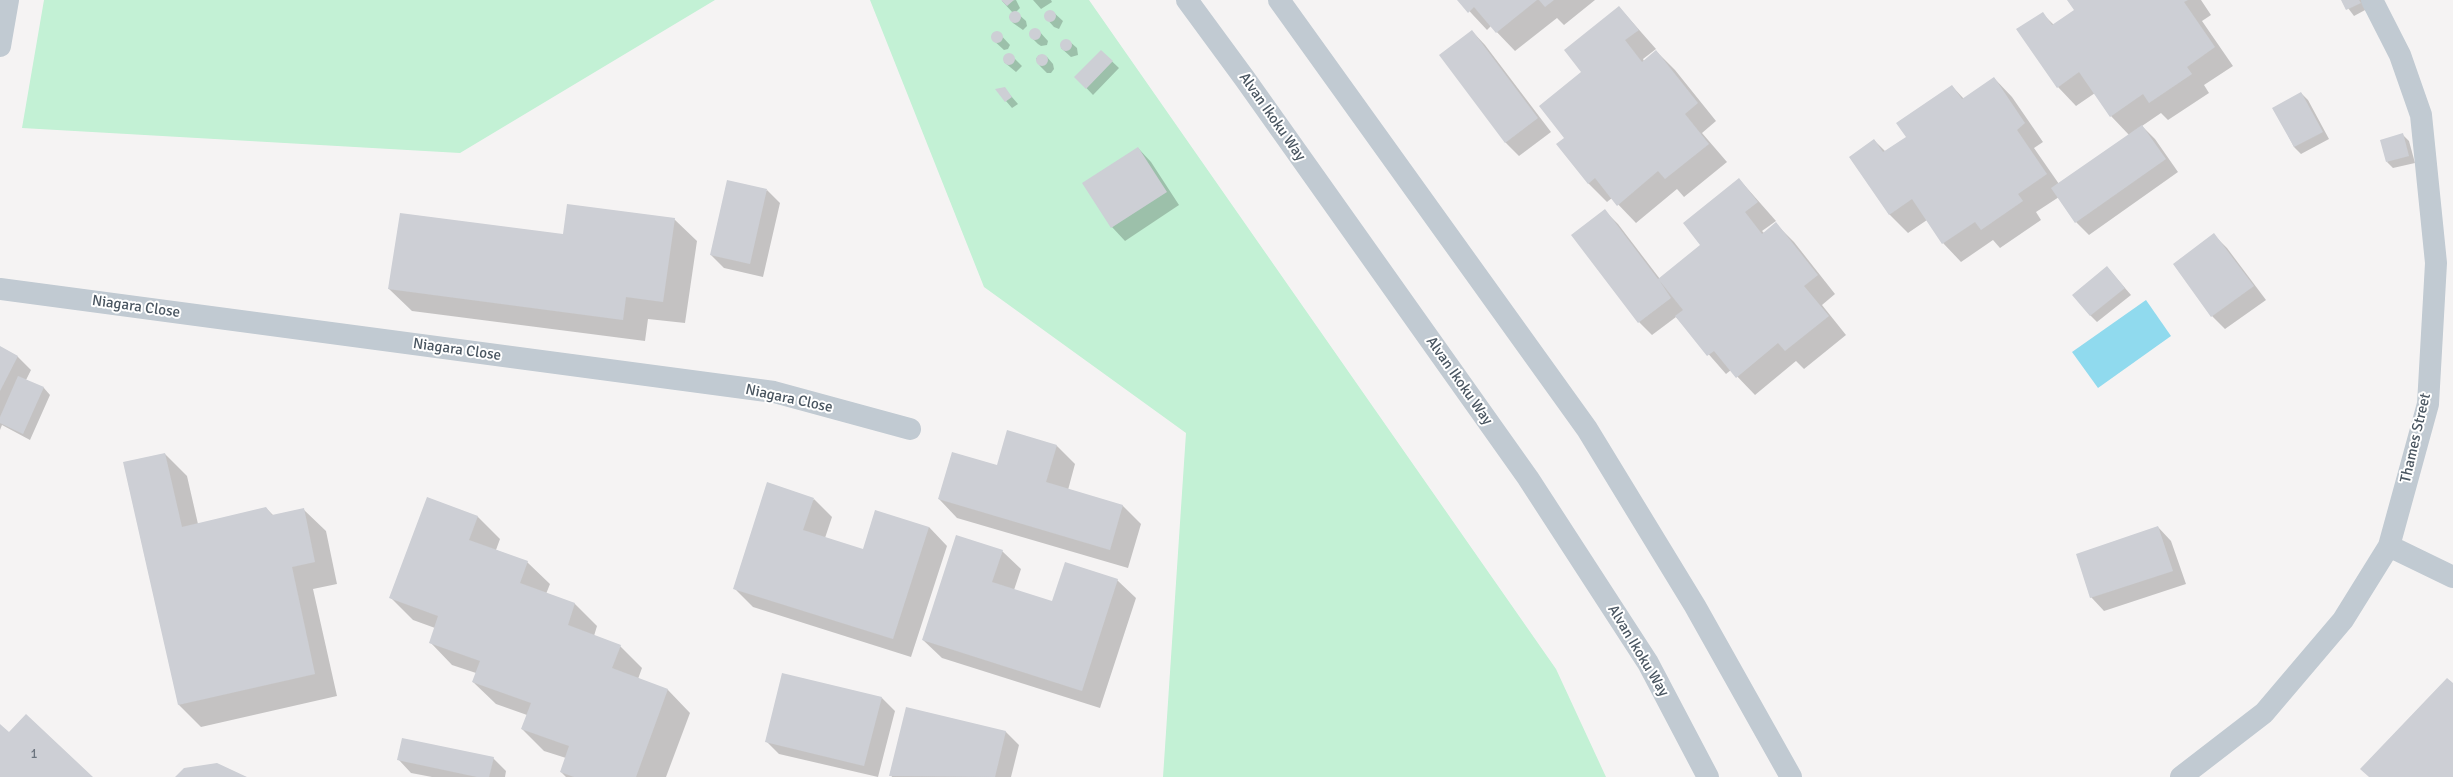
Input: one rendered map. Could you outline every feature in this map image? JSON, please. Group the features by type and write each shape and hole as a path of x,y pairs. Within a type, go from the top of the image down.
{"street":[{"path":"0,46 8,0"},
{"name":"Alvan Ikoku Way","path":"1187,0 1245,79 1528,478 1648,662 1708,777"},
{"path":"1279,0 1587,428 1695,606 1791,777"},
{"name":"Thames Street","path":"2181,777 2264,713 2343,620 2389,546 2428,404 2436,263 2421,115 2400,55 2372,0"},
{"name":"Niagara Close","path":"0,289 774,392 910,429"},
{"path":"2389,546 2453,577"}],"green space":[{"path":"44,0 715,0 460,153 22,128"},
{"path":"870,0 1089,0 1556,669 1606,777 1163,777 1186,433 984,287"}],"water":[{"path":"2146,300 2171,336 2098,388 2072,352"}],"building":[{"path":"1001,0 1014,0 1007,6"},
{"path":"1457,0 1537,0 1496,33 1474,7 1468,13"},
{"path":"1539,0 1554,0 1545,7"},
{"path":"2067,0 2188,0 2184,2 2215,47 2187,67 2192,74 2149,103 2143,94 2110,117 2079,72 2057,88 2016,29 2043,12 2052,25 2074,10"},
{"path":"2341,0 2359,0 2361,3 2346,10"},
{"path":"1619,6 1639,30 1625,40 1642,62 1656,50 1698,103 1685,114 1709,144 1665,179 1658,171 1617,206 1595,178 1588,184 1556,144 1564,138 1539,106 1581,72 1564,50"},
{"path":"1052,10 1055,11 1055,21 1048,22 1045,21 1044,14 1045,11"},
{"path":"1017,11 1020,12 1020,22 1013,23 1010,22 1009,15 1010,12"},
{"path":"1037,28 1040,29 1040,39 1033,40 1030,39 1029,32 1030,29"},
{"path":"1472,30 1538,118 1505,143 1439,55"},
{"path":"995,31 999,31 1003,37 999,43 995,43 991,39 991,35"},
{"path":"1068,39 1071,40 1071,50 1064,51 1061,50 1060,43 1061,40"},
{"path":"1101,50 1113,61 1086,89 1074,77"},
{"path":"1011,53 1014,54 1014,64 1007,65 1004,64 1003,57 1004,54"},
{"path":"1044,54 1047,55 1047,65 1040,66 1037,65 1036,58 1037,55"},
{"path":"1994,77 2025,123 2017,130 2047,174 2018,194 2023,201 1981,230 1975,222 1942,244 1912,199 1889,215 1849,157 1874,139 1883,152 1906,137 1896,123 1952,85 1962,99"},
{"path":"1005,87 1012,97 1005,102 995,89"},
{"path":"2301,92 2323,132 2294,147 2272,108"},
{"path":"2142,125 2166,159 2075,223 2051,188"},
{"path":"2403,133 2409,156 2386,162 2380,140"},
{"path":"1138,147 1167,192 1111,228 1082,183"},
{"path":"1739,178 1758,202 1745,212 1762,234 1776,222 1818,275 1804,286 1829,316 1785,351 1778,343 1736,378 1714,351 1707,356 1675,316 1683,310 1659,280 1671,298 1638,323 1571,235 1605,209 1658,279 1700,245 1683,223"},
{"path":"727,180 767,189 750,264 710,255"},
{"path":"567,204 675,218 663,302 626,297 623,320 388,289 400,213 563,234"},
{"path":"2214,233 2254,286 2211,317 2173,264"},
{"path":"2107,266 2125,288 2090,316 2072,295"},
{"path":"0,346 18,356 0,391"},
{"path":"18,376 44,387 23,434 0,423 0,417"},
{"path":"1007,430 1057,445 1046,482 1123,505 1110,550 938,499 952,452 997,465"},
{"path":"165,453 182,527 266,507 272,515 304,508 315,562 292,567 315,674 178,705 123,462"},
{"path":"767,482 814,498 803,530 863,549 875,510 929,527 893,639 733,589"},
{"path":"427,497 478,516 469,540 528,561 520,583 575,603 568,625 621,645 612,668 668,689 636,777 574,777 560,772 569,746 521,729 531,703 472,682 480,661 429,643 438,616 389,598"},
{"path":"2158,526 2173,571 2090,598 2076,554"},
{"path":"956,535 1003,550 992,582 1052,601 1065,562 1118,579 1082,691 922,640"},
{"path":"782,673 882,697 864,766 765,742"},
{"path":"2447,678 2453,683 2453,777 2369,777 2360,769"},
{"path":"906,707 1006,731 995,777 889,776"},
{"path":"26,714 93,777 0,777 0,724 9,732"},
{"path":"402,738 494,757 489,777 477,777 397,760"},
{"path":"217,763 247,777 175,777 184,768"}]}
